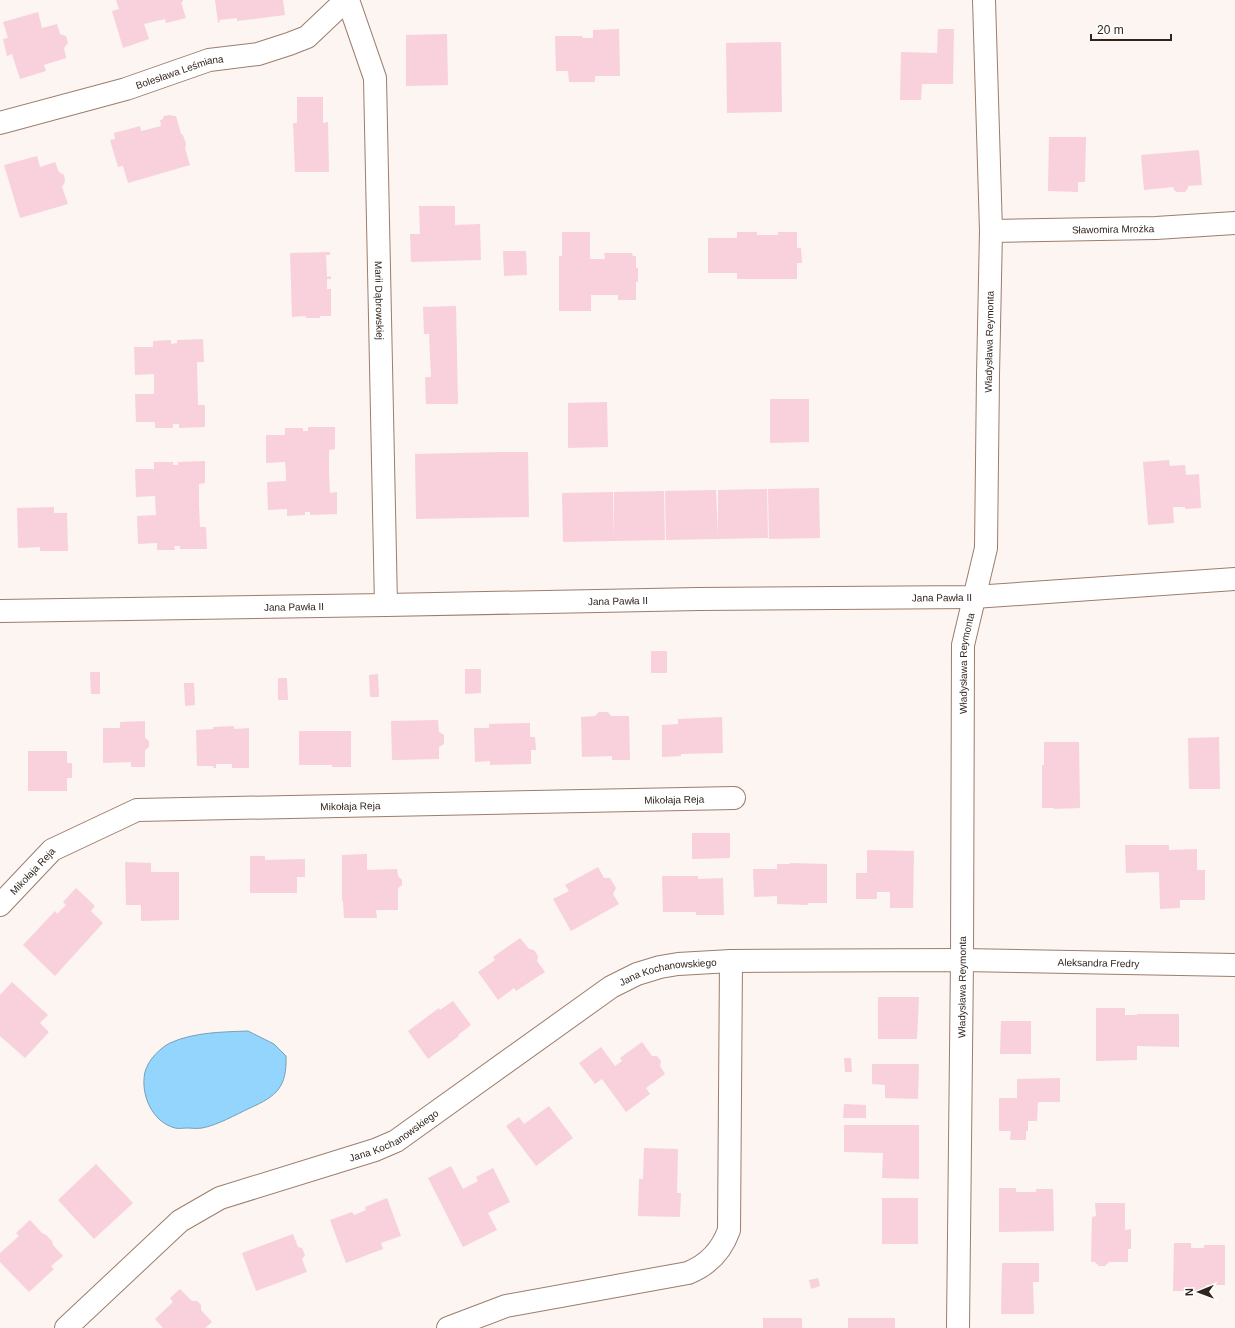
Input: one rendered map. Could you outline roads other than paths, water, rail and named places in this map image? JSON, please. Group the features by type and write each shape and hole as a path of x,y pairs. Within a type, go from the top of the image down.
{"street":[{"name":"Bolesława Leśmiana","path":"0,122 126,89 209,60 258,54 289,44 307,37 347,0"},
{"name":"Marii Dąbrowskiej","path":"347,0 375,78 386,605"},
{"name":"Władysława Reymonta","path":"958,1328 962,960 963,645 986,548 991,231 984,0"},
{"name":"Sławomira Mrożka","path":"991,231 1156,228 1235,224"},
{"name":"Jana Pawła II","path":"0,611 691,599 974,597 1235,579"},
{"name":"Mikołaja Reja","path":"0,906 52,850 137,810 734,798"},
{"name":"Jana Kochanowskiego","path":"66,1328 180,1221 220,1198 375,1150 396,1141 611,987 637,974 660,967 678,964 731,961 962,960"},
{"name":"Aleksandra Fredry","path":"962,960 1235,964"},
{"name":"Jana Kochanowskiego","path":"448,1328 506,1306 688,1273 699,1269 719,1251 729,1230 731,961"}],"water":[{"path":"248,1031 274,1044 286,1056 285,1076 274,1094 259,1104 226,1120 202,1128 176,1128 167,1125 160,1120 150,1106 144,1089 145,1072 158,1051 179,1039 209,1033"}]}
